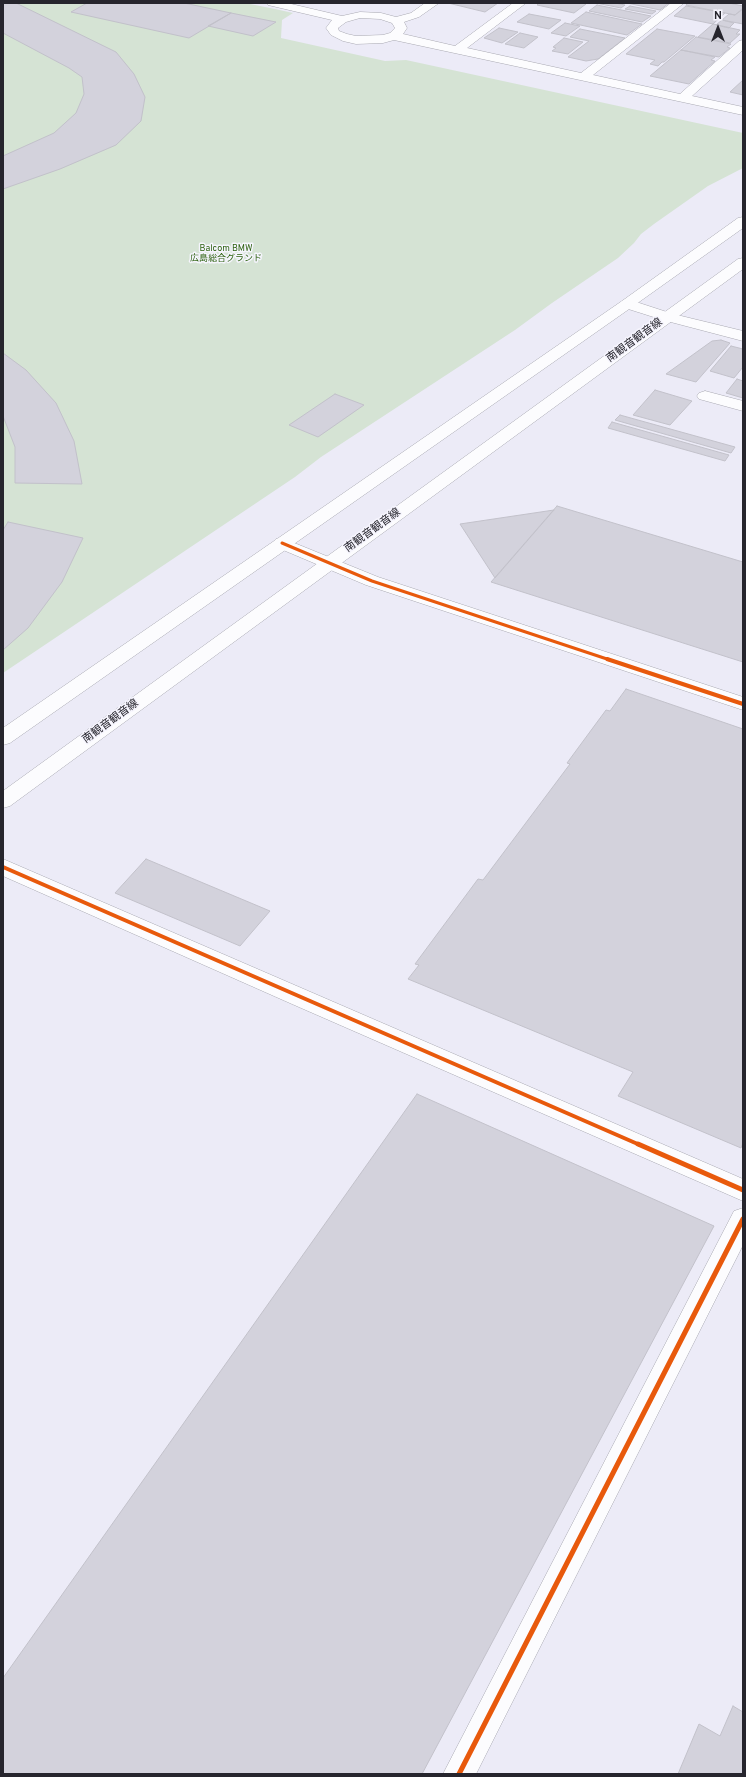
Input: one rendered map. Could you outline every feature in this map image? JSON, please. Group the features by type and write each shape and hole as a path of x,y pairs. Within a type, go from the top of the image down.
{"street":[{"path":"272,3 342,19 370,15 385,17 396,21 400,25 401,28 399,32 394,36"},
{"path":"396,21 415,15 433,3"},
{"path":"457,50 520,3"},
{"path":"583,77 678,3"},
{"path":"342,19 335,23 332,28 335,33 343,37 370,41 394,36 743,111"},
{"path":"683,98 743,44"},
{"path":"3,738 627,304 743,221"},
{"name":"南観音観音線","path":"3,801 743,262"},
{"path":"627,304 668,317 743,336"},
{"path":"705,396 743,406"},
{"path":"282,543 379,583 743,704"},
{"path":"3,867 743,1190"},
{"path":"459,1774 743,1219"}],"green space":[{"name":"Balcom BMW 広島総合グランド","path":"3,3 245,3 293,13 282,20 281,38 385,61 406,60 743,133 743,168 708,186 654,224 641,234 618,258 515,330 321,457 295,477 3,673"}],"building":[{"path":"3,3 16,3 116,52 134,74 145,97 141,121 116,145 60,169 3,189 3,156 54,133 76,113 84,94 82,77 69,68 3,33"},
{"path":"87,3 184,3 231,13 189,38 71,12"},
{"path":"448,3 498,3 485,12"},
{"path":"539,3 586,4 574,13 537,5"},
{"path":"596,3 615,3 625,5 621,8"},
{"path":"627,3 669,3 660,10"},
{"path":"688,3 729,3 743,6 743,8 735,15 686,5"},
{"path":"597,5 651,16 642,22 589,11"},
{"path":"630,6 656,11 652,14 625,9"},
{"path":"686,6 725,13 713,24 674,16"},
{"path":"743,9 743,24 722,20 729,14 735,15"},
{"path":"586,12 642,24 627,35 571,23"},
{"path":"231,13 276,22 253,36 208,26"},
{"path":"529,14 561,20 549,29 517,22"},
{"path":"722,20 734,23 729,28 716,25"},
{"path":"565,23 580,26 566,36 551,33"},
{"path":"713,24 740,30 736,34 740,34 730,43 698,37"},
{"path":"499,28 518,32 502,43 484,38"},
{"path":"580,29 625,38 598,59 586,61 568,57 589,41 570,37"},
{"path":"657,29 695,36 658,66 650,64 655,60 626,54"},
{"path":"520,33 538,37 524,48 505,44"},
{"path":"696,37 731,44 727,47 730,48 719,57 681,50"},
{"path":"564,38 583,42 568,54 552,51 556,48 553,47"},
{"path":"681,50 715,57 711,60 715,61 689,84 650,76"},
{"path":"743,80 743,95 730,92"},
{"path":"721,340 730,343 696,382 666,374 712,341"},
{"path":"731,346 743,349 743,367 734,378 710,371"},
{"path":"3,353 26,370 56,403 74,441 82,484 15,483 15,447 3,416"},
{"path":"737,379 743,381 743,398 726,393"},
{"path":"655,390 692,401 670,425 633,415"},
{"path":"335,394 364,405 318,437 289,425"},
{"path":"620,415 735,447 731,453 615,420"},
{"path":"612,422 729,455 725,461 608,428"},
{"path":"557,506 743,562 743,662 491,582"},
{"path":"554,510 495,578 460,524"},
{"path":"8,522 83,538 62,582 28,628 3,650 3,530"},
{"path":"626,689 743,729 743,1143 741,1148 618,1096 633,1072 408,979 419,965 415,964 478,879 483,880 570,764 567,763 606,710 610,711"},
{"path":"146,859 270,911 240,946 115,893"},
{"path":"417,1094 714,1226 422,1774 3,1774 3,1678"},
{"path":"733,1706 743,1712 743,1774 678,1774 699,1724 720,1736"}],"cycle path":[{"path":"282,543 372,581 743,704"},
{"path":"3,867 300,998 743,1190"},
{"path":"459,1774 743,1219"}]}
